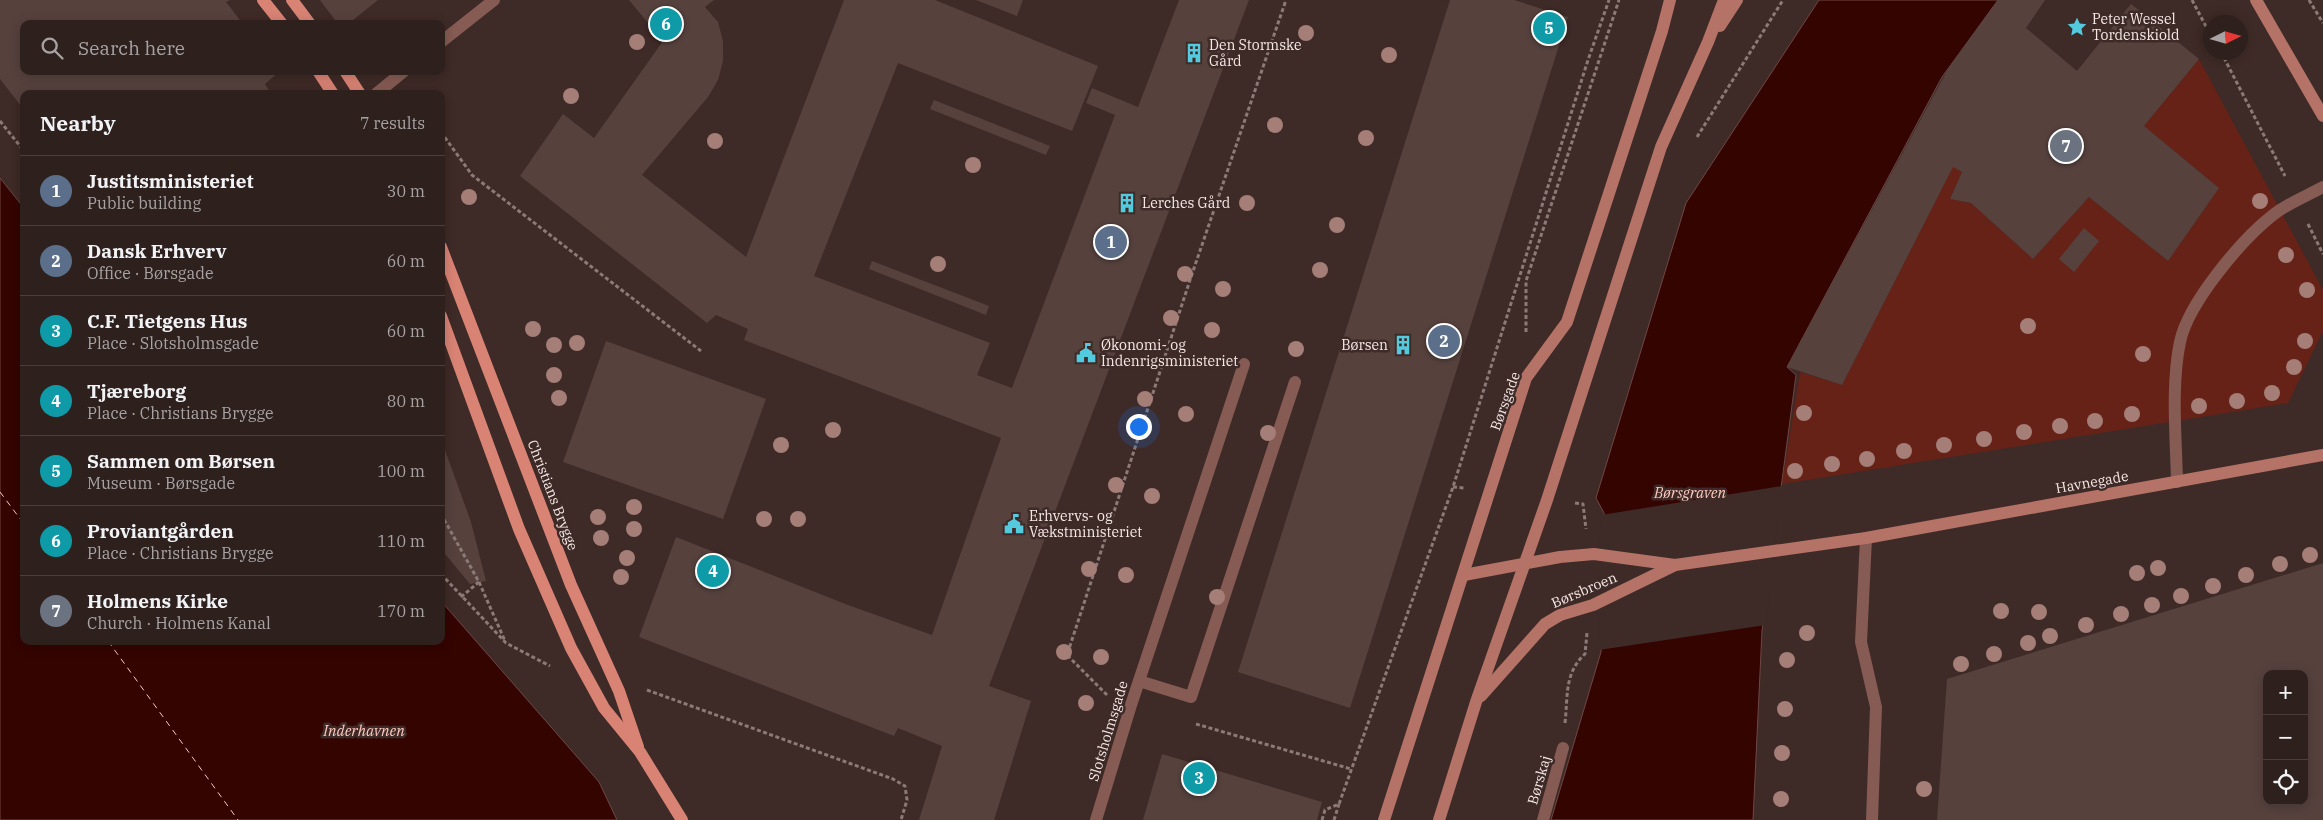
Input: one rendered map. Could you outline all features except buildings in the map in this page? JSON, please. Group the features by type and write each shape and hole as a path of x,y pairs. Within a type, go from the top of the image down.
{"main road":[{"path":"263,0 279,20"},
{"path":"292,0 307,20"},
{"path":"321,75 330,90"},
{"path":"348,75 357,90"},
{"name":"Christians Brygge","path":"445,257 574,593 619,691 640,752"},
{"name":"Christians Brygge","path":"445,327 519,530 551,606 592,689 612,720 640,752 682,820"}],"street":[{"path":"445,39 494,0"},
{"name":"Børsgade","path":"1384,820 1423,694 1464,576 1526,378 1567,322 1662,31 1670,0"},
{"path":"1439,820 1476,702 1526,563 1661,147 1708,42 1724,0"},
{"path":"1708,42 1738,0"},
{"path":"2256,0 2323,116"},
{"path":"381,90 399,75"},
{"path":"2177,482 2176,377 2180,340 2191,312 2216,276 2248,238 2274,214 2323,187"},
{"name":"Slotsholmsgade","path":"1096,820 1139,681 1244,364"},
{"path":"1139,681 1191,697 1295,382"},
{"name":"Havnegade","path":"1787,549 1866,538 2323,455"},
{"path":"1866,538 1861,642 1876,707 1872,820"},
{"name":"Børsbroen","path":"1464,576 1526,563 1594,554 1675,565 1787,549"},
{"name":"Børsbroen","path":"1476,702 1546,624 1560,614 1593,605 1675,565"},
{"name":"Børskaj","path":"1543,820 1563,748"}],"path":[{"path":"1128,717 1067,654 1191,277 1286,0"},
{"path":"1334,820 1452,487 1588,60 1609,0"},
{"path":"1526,378 1526,281 1619,0"},
{"path":"2192,0 2203,21"},
{"path":"2309,0 2323,23"},
{"path":"2225,60 2323,254"},
{"path":"0,121 20,146"},
{"path":"445,137 472,174 701,351"},
{"path":"1452,487 1466,488"},
{"path":"445,521 479,582 506,643"},
{"path":"445,579 506,643 551,667"},
{"path":"461,597 479,582"},
{"path":"1563,748 1566,711 1565,696 1575,662 1585,654"},
{"path":"619,691 644,689 892,779 904,786 907,800 901,820"},
{"path":"1188,721 1351,769"},
{"path":"1322,820 1325,810 1339,804"}],"shaded area":[{"path":"2199,59 2323,290 2323,331 2288,403 1782,484 1800,372 1842,385 1953,167 1962,172 1950,199 1971,203 2033,259 2089,197 2168,261 2219,188 2144,126"}],"water":[{"name":"Børsgraven","path":"1819,0 1998,0 1942,77 1787,367 1796,375 1762,631 1753,820 1551,820 1601,652 1601,568 1604,513 1596,498 1686,203"},
{"name":"Inderhavnen","path":"0,178 20,203 20,645 445,645 445,606 599,782 617,820 0,820"}],"pier":[{"path":"1782,486 1766,625 1599,650 1598,568 1601,515"}],"ferry route":[{"path":"0,492 20,519"},
{"path":"111,645 238,820"}],"place":[{"name":"Proviantgården","path":"666,24"},
{"name":"Peter Wessel Tordenskiold","path":"2077,27"},
{"name":"Sammen om Børsen","path":"1549,28"},
{"name":"Den Stormske Gård","path":"1194,53"},
{"name":"Holmens Kirke","path":"2066,146"},
{"name":"Lerches Gård","path":"1127,203"},
{"name":"Justitsministeriet","path":"1111,242"},
{"name":"Dansk Erhverv","path":"1444,341"},
{"name":"Børsen","path":"1403,345"},
{"name":"Økonomi- og Indenrigsministeriet","path":"1086,353"},
{"name":"Erhvervs- og Vækstministeriet","path":"1014,524"},
{"name":"Tjæreborg","path":"713,571"},
{"name":"C.F. Tietgens Hus","path":"1199,778"}]}
